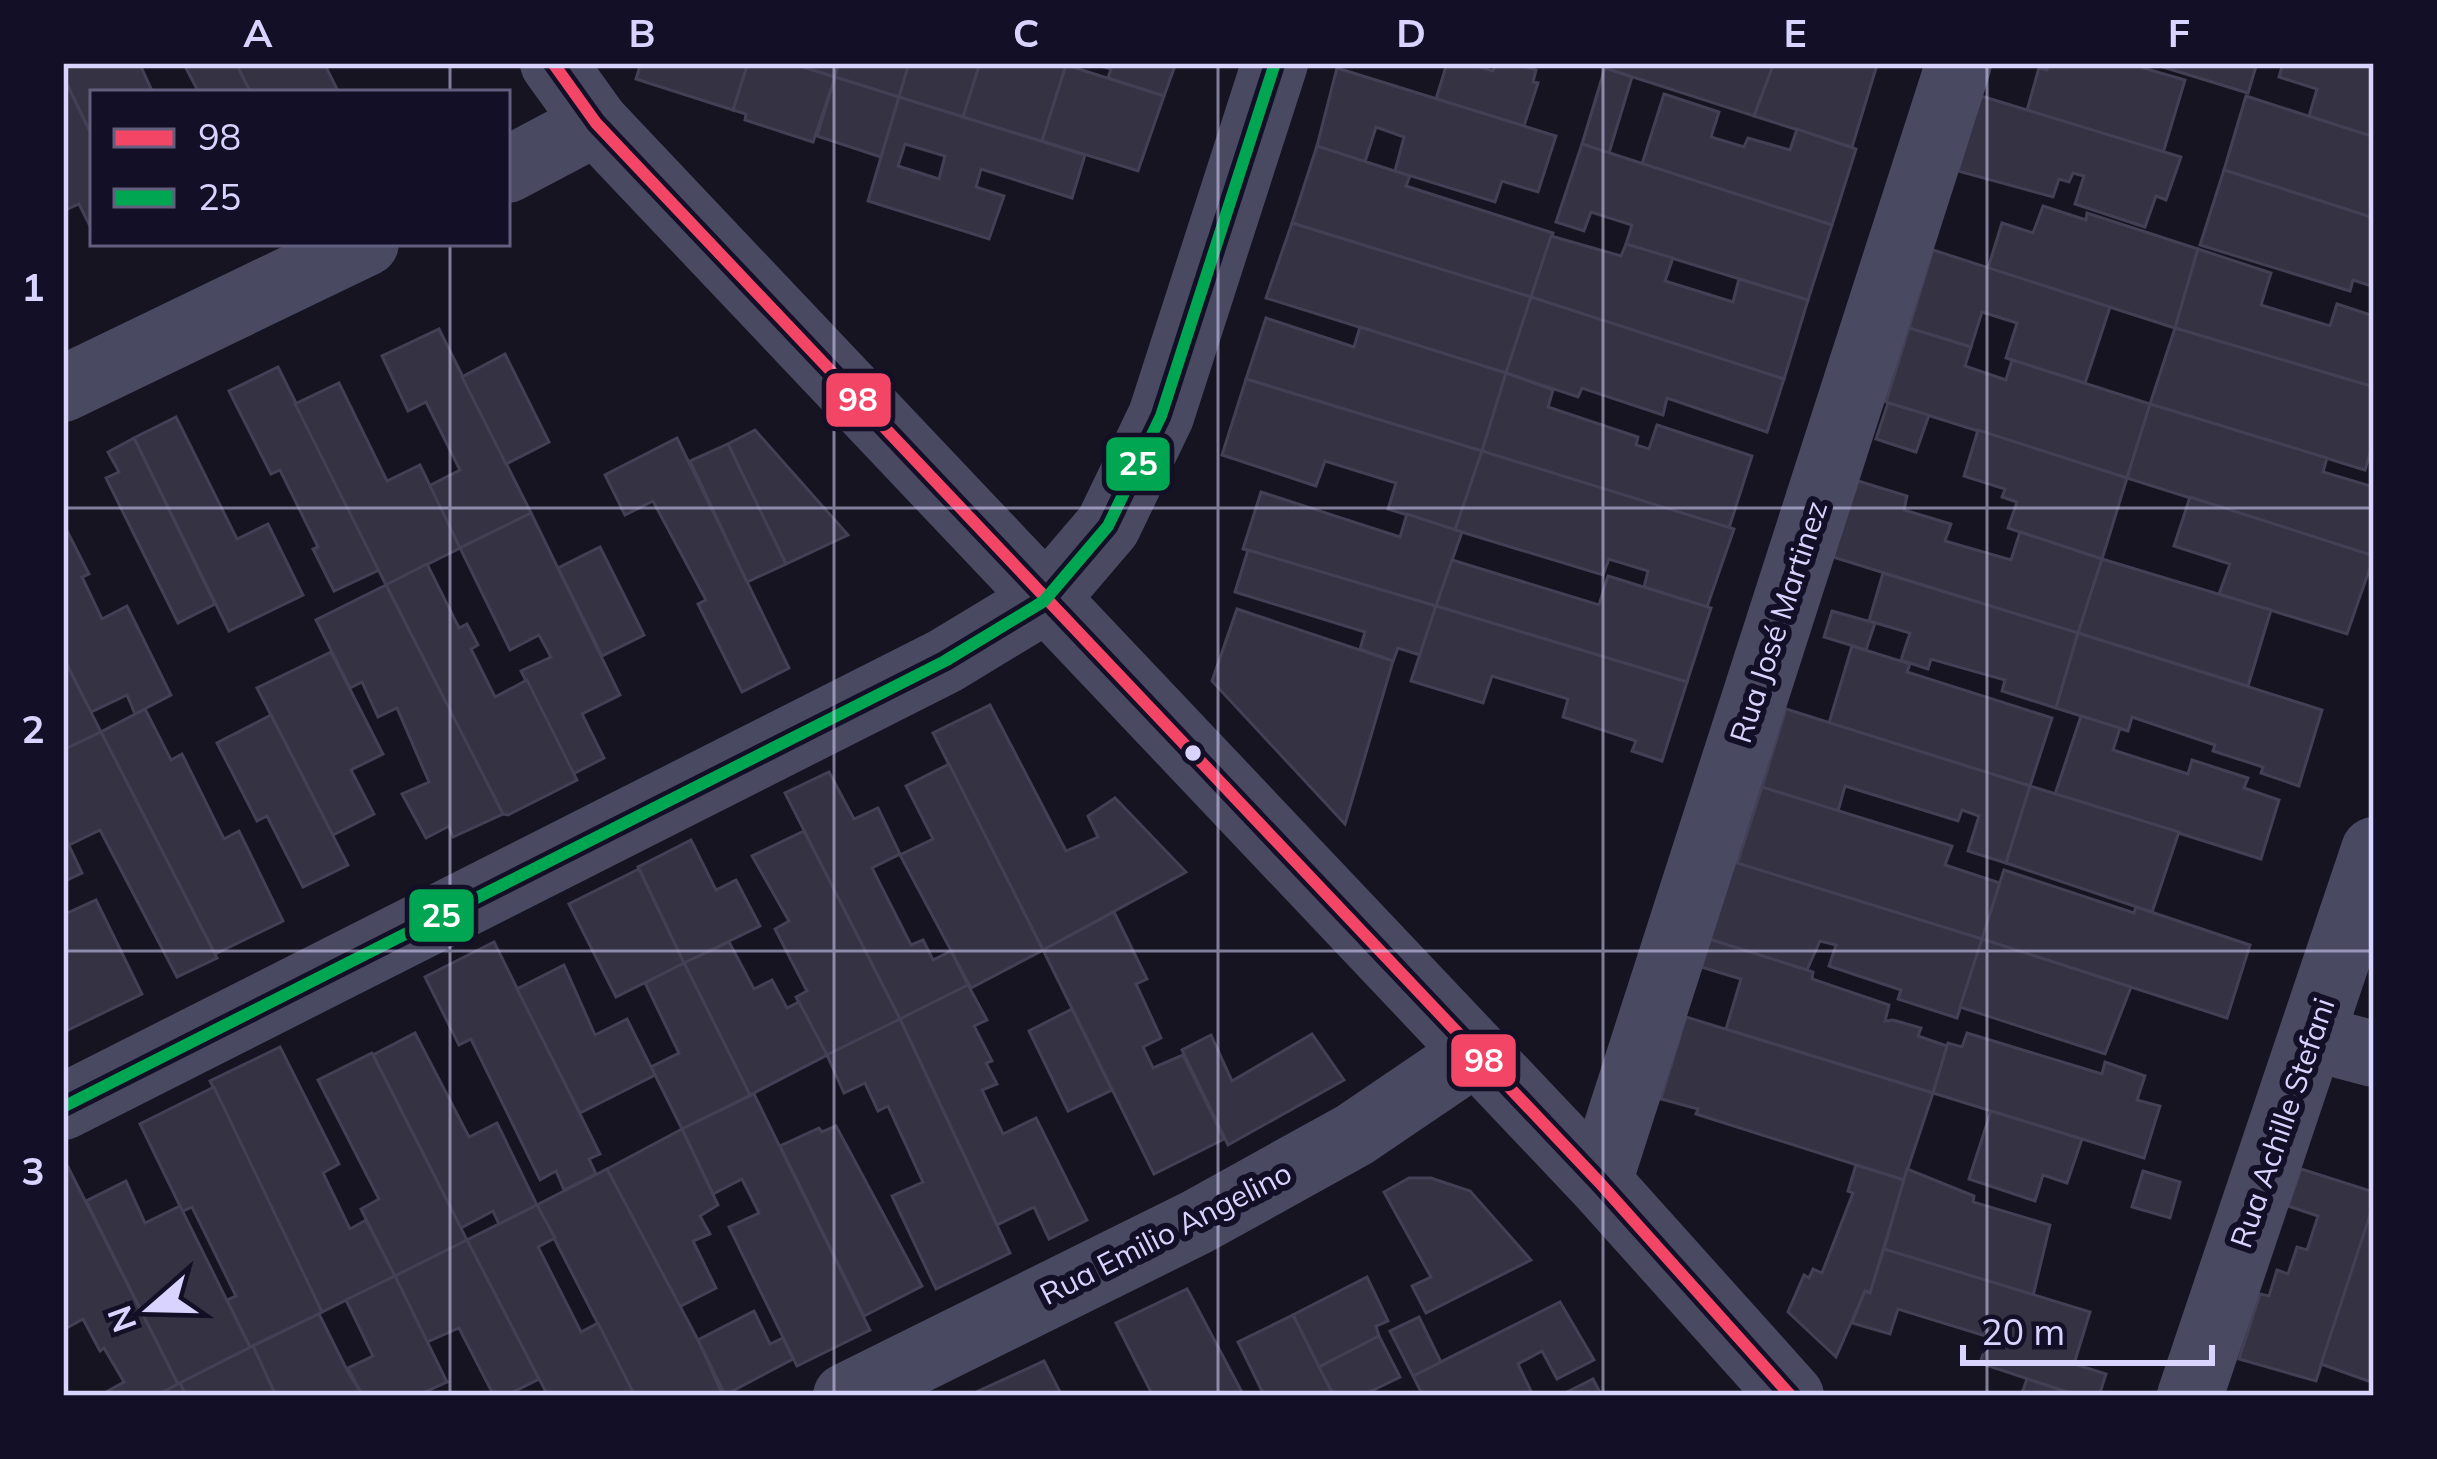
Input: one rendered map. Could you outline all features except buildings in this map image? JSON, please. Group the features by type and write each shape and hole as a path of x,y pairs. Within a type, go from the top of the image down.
{"street":[{"path":"553,63 596,123 1599,1182 1791,1396"},
{"path":"63,1107 945,661 1044,601 1108,526 1161,416 1275,63"},
{"name":"Rua José Martinez","path":"1599,1182 1959,63"},
{"path":"510,168 596,123"},
{"path":"63,389 360,246"},
{"name":"Rua Achille Stefani","path":"2190,1396 2343,1046 2374,850"},
{"name":"Rua Emilio Angelino","path":"846,1396 1198,1222 1354,1135 1475,1054"}],"transit line":[{"name":"98","path":"553,63 596,123 1599,1182 1791,1396"},
{"name":"25","path":"63,1107 945,661 1044,601 1108,526 1161,416 1275,63"}]}
